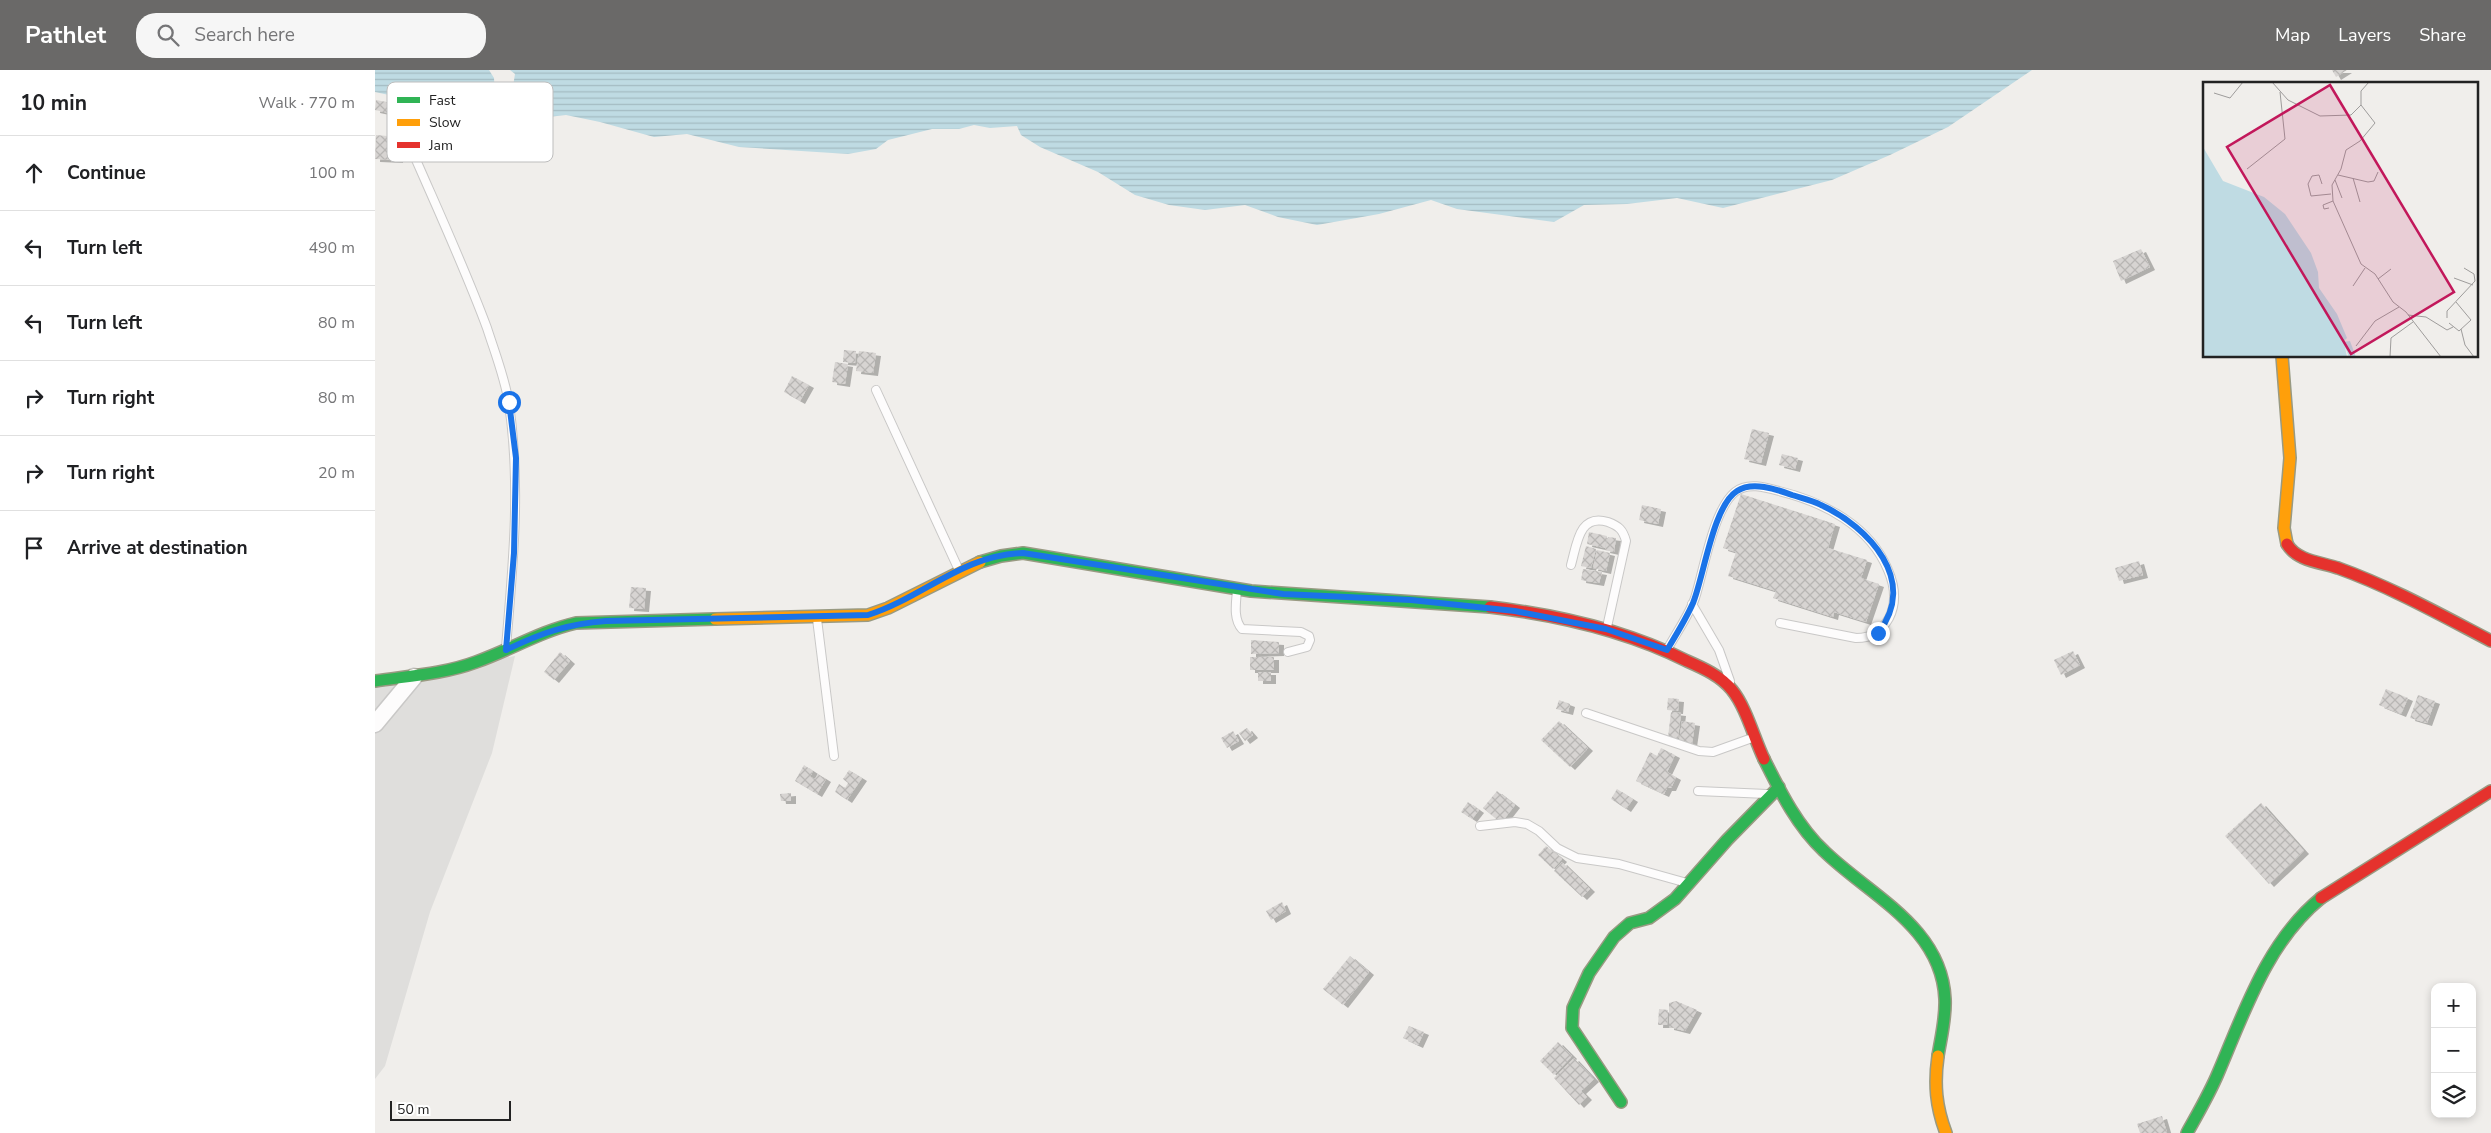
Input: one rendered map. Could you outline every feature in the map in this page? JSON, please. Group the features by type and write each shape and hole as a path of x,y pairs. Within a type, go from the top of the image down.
{"street":[{"path":"2282,358 2291,458 2284,528 2285,543 2291,551 2300,557 2337,568 2389,588 2491,641"},
{"path":"375,681 414,677 460,668 555,628 576,623 868,615 888,609 959,570 995,556 1023,553 1283,594 1457,604 1549,617 1606,629 1667,650 1706,671 1733,691 1775,791 1809,834 1852,876 1904,919 1923,938 1936,958 1944,982 1946,1006 1934,1091 1936,1108 1946,1133"},
{"path":"375,724 414,677"},
{"path":"1621,1102 1575,1034 1571,1020 1573,1008 1589,973 1614,937 1630,923 1644,920 1675,899 1691,884 1727,840 1775,791"},
{"path":"2187,1133 2218,1074 2251,994 2287,933 2302,913 2323,896 2491,791"}],"lane":[{"path":"416,162 479,306 498,360 509,402 516,458 514,553 506,650"},
{"path":"875,390 959,570"},
{"path":"1667,650 1692,604 1719,515 1727,500 1737,491 1747,486 1764,487 1820,504 1865,535 1883,558 1894,590 1895,598 1888,618 1878,633 1867,638 1856,638 1780,623"},
{"path":"1571,565 1580,531 1585,524 1593,520 1604,521 1616,525 1623,532 1626,541 1606,629"},
{"path":"1237,588 1236,615 1238,625 1242,629 1301,632 1309,636 1310,640 1307,647 1288,652"},
{"path":"1692,604 1719,650 1733,691"},
{"path":"816,617 834,756"},
{"path":"1586,713 1699,751 1713,752 1753,737"},
{"path":"1698,791 1775,791"},
{"path":"1480,826 1515,822 1527,824 1539,831 1557,848 1577,858 1619,864 1691,884"}],"shaded area":[{"path":"515,656 492,753 430,912 385,1066 375,1079 375,679"}],"water":[{"path":"375,70 489,70 494,78 494,82 387,82 387,95 375,92"},
{"path":"510,70 2032,70 1948,127 1890,155 1832,180 1723,208 1677,198 1627,204 1584,205 1554,222 1457,209 1431,200 1379,214 1317,225 1278,217 1245,205 1205,210 1169,205 1135,195 1098,172 1040,147 1021,135 1017,126 990,128 974,125 959,129 932,129 888,140 876,149 848,154 739,147 687,134 654,137 566,115 553,116 553,82 514,82 515,74"}],"building":[{"path":"2332,70 2347,70 2336,77"},
{"path":"376,100 387,102 387,113 375,110"},
{"path":"376,135 387,136 387,160 375,159"},
{"path":"2141,249 2150,267 2121,281 2113,261"},
{"path":"844,350 856,351 855,363 843,362"},
{"path":"859,351 876,353 873,373 856,371"},
{"path":"835,362 848,364 845,384 832,382"},
{"path":"792,376 809,385 800,401 784,392"},
{"path":"1752,429 1769,433 1761,463 1744,459"},
{"path":"1782,454 1798,458 1795,469 1779,465"},
{"path":"1741,494 1835,524 1828,548 1867,560 1861,578 1879,584 1866,622 1834,612 1833,617 1773,598 1776,591 1728,576 1736,552 1723,548"},
{"path":"1642,505 1661,509 1658,524 1639,520"},
{"path":"1589,532 1607,536 1605,548 1587,544"},
{"path":"1608,537 1616,538 1614,552 1605,550"},
{"path":"1586,546 1596,549 1591,568 1581,566"},
{"path":"1597,550 1610,553 1606,571 1593,568"},
{"path":"2139,561 2143,575 2119,581 2115,568"},
{"path":"1583,569 1602,572 1599,583 1581,580"},
{"path":"631,587 646,588 644,609 629,608"},
{"path":"1251,640 1279,642 1279,653 1251,654"},
{"path":"2073,651 2080,665 2061,675 2054,660"},
{"path":"560,652 570,661 554,680 544,672"},
{"path":"1250,657 1274,657 1274,670 1250,670"},
{"path":"1258,672 1271,672 1271,681 1258,681"},
{"path":"2386,689 2408,698 2401,714 2379,705"},
{"path":"2418,695 2435,701 2427,723 2410,718"},
{"path":"1668,698 1679,699 1678,711 1667,710"},
{"path":"1559,700 1570,704 1568,712 1556,709"},
{"path":"1671,712 1681,713 1678,738 1668,737"},
{"path":"1559,721 1588,748 1570,767 1541,740"},
{"path":"1682,721 1695,723 1692,744 1679,742"},
{"path":"1247,728 1253,735 1245,741 1239,733"},
{"path":"1233,731 1239,741 1227,748 1221,738"},
{"path":"1661,748 1675,755 1667,772 1676,777 1671,788 1667,788 1664,794 1636,781 1650,752 1657,756"},
{"path":"804,765 813,771 810,777 815,779 818,774 826,779 817,794 795,781"},
{"path":"849,770 862,778 847,800 835,792 839,784 845,788 848,783 843,779"},
{"path":"1617,789 1633,799 1626,809 1611,799"},
{"path":"1497,791 1515,805 1501,823 1483,808"},
{"path":"791,793 791,801 781,801 780,794"},
{"path":"1468,802 1479,810 1472,819 1461,812"},
{"path":"2261,803 2304,851 2269,884 2225,836"},
{"path":"1546,846 1562,859 1553,869 1538,855"},
{"path":"1562,862 1590,889 1582,897 1554,871"},
{"path":"1282,902 1286,911 1271,920 1266,911"},
{"path":"1350,956 1369,972 1343,1005 1323,989"},
{"path":"1676,1001 1697,1010 1685,1031 1669,1027 1669,1003"},
{"path":"1659,1009 1668,1010 1667,1025 1658,1025"},
{"path":"1409,1026 1424,1032 1418,1045 1403,1038"},
{"path":"1558,1042 1572,1056 1554,1075 1540,1061"},
{"path":"1574,1058 1594,1079 1581,1091 1587,1097 1579,1105 1554,1078"},
{"path":"2162,1116 2167,1133 2140,1133 2137,1124"}],"traffic: fast":[{"path":"980,562 1001,556 1023,553 1251,591 1490,607"},
{"path":"375,681 426,674 464,666 563,626 576,623 715,619"},
{"path":"1764,759 1790,808 1805,831 1842,867 1900,914 1917,932 1931,952 1941,974 1945,999 1944,1020 1938,1056"},
{"path":"1621,1102 1572,1028 1573,1008 1589,973 1614,937 1630,923 1649,918 1675,899 1727,840 1779,787"},
{"path":"2187,1133 2212,1087 2249,1001 2272,956 2302,915 2321,898"}],"traffic: slow":[{"path":"2282,358 2290,458 2284,528 2287,544"},
{"path":"715,619 868,615 888,608 980,562"},
{"path":"1938,1056 1937,1095 1946,1133"}],"traffic: jam":[{"path":"2287,544 2291,550 2303,557 2338,568 2377,584 2491,641"},
{"path":"1490,607 1541,614 1615,632 1664,650 1711,673 1728,685 1737,697 1764,759"},
{"path":"2321,898 2491,791"}],"route":[{"path":"509,402 516,458 514,553 506,650 555,628 576,623 868,615 905,601 982,559 1001,554 1023,553 1283,594 1411,600 1515,611 1606,629 1667,650 1695,597 1719,515 1727,500 1737,491 1747,486 1764,487 1785,492 1820,504 1845,519 1865,535 1883,558 1893,582 1895,598 1891,613 1878,633"}]}
